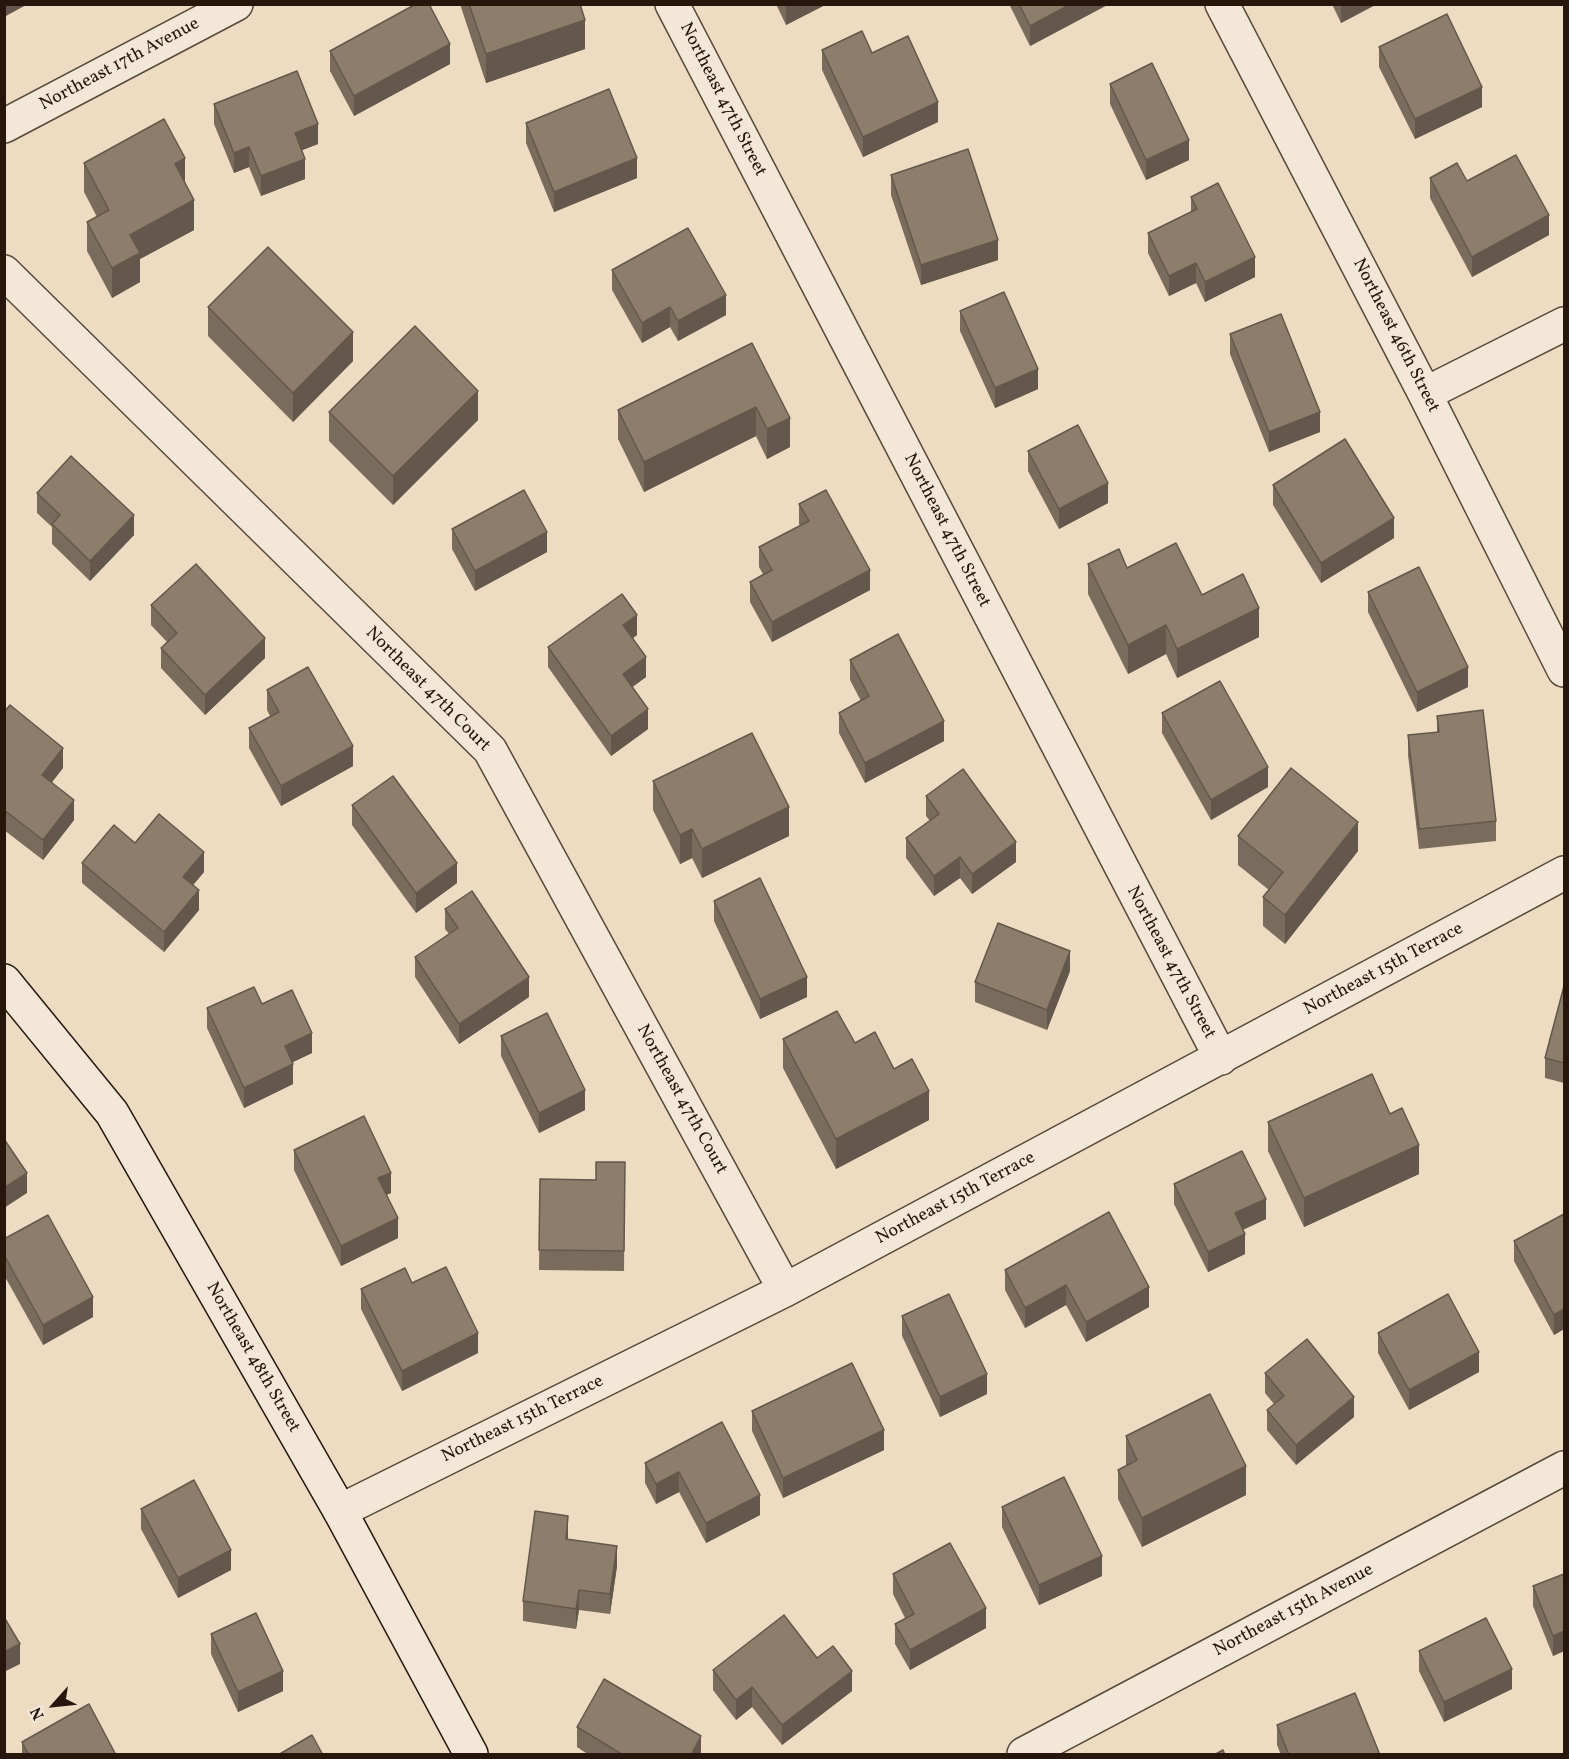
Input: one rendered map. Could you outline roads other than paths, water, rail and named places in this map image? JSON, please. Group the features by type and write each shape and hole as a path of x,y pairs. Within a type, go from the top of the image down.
{"street":[{"name":"Northeast 17th Avenue","path":"4,126 236,4"},
{"name":"Northeast 47th Street","path":"672,4 1221,1058"},
{"name":"Northeast 46th Street","path":"1222,4 1425,394 1564,670"},
{"name":"Northeast 47th Court","path":"4,272 490,750 785,1290"},
{"path":"1425,394 1564,324"},
{"name":"Northeast 15th Terrace","path":"340,1511 785,1290 1564,873"},
{"name":"Northeast 48th Street","path":"4,981 112,1113 340,1511 471,1755"},
{"name":"Northeast 15th Avenue","path":"1024,1755 1564,1468"}]}
